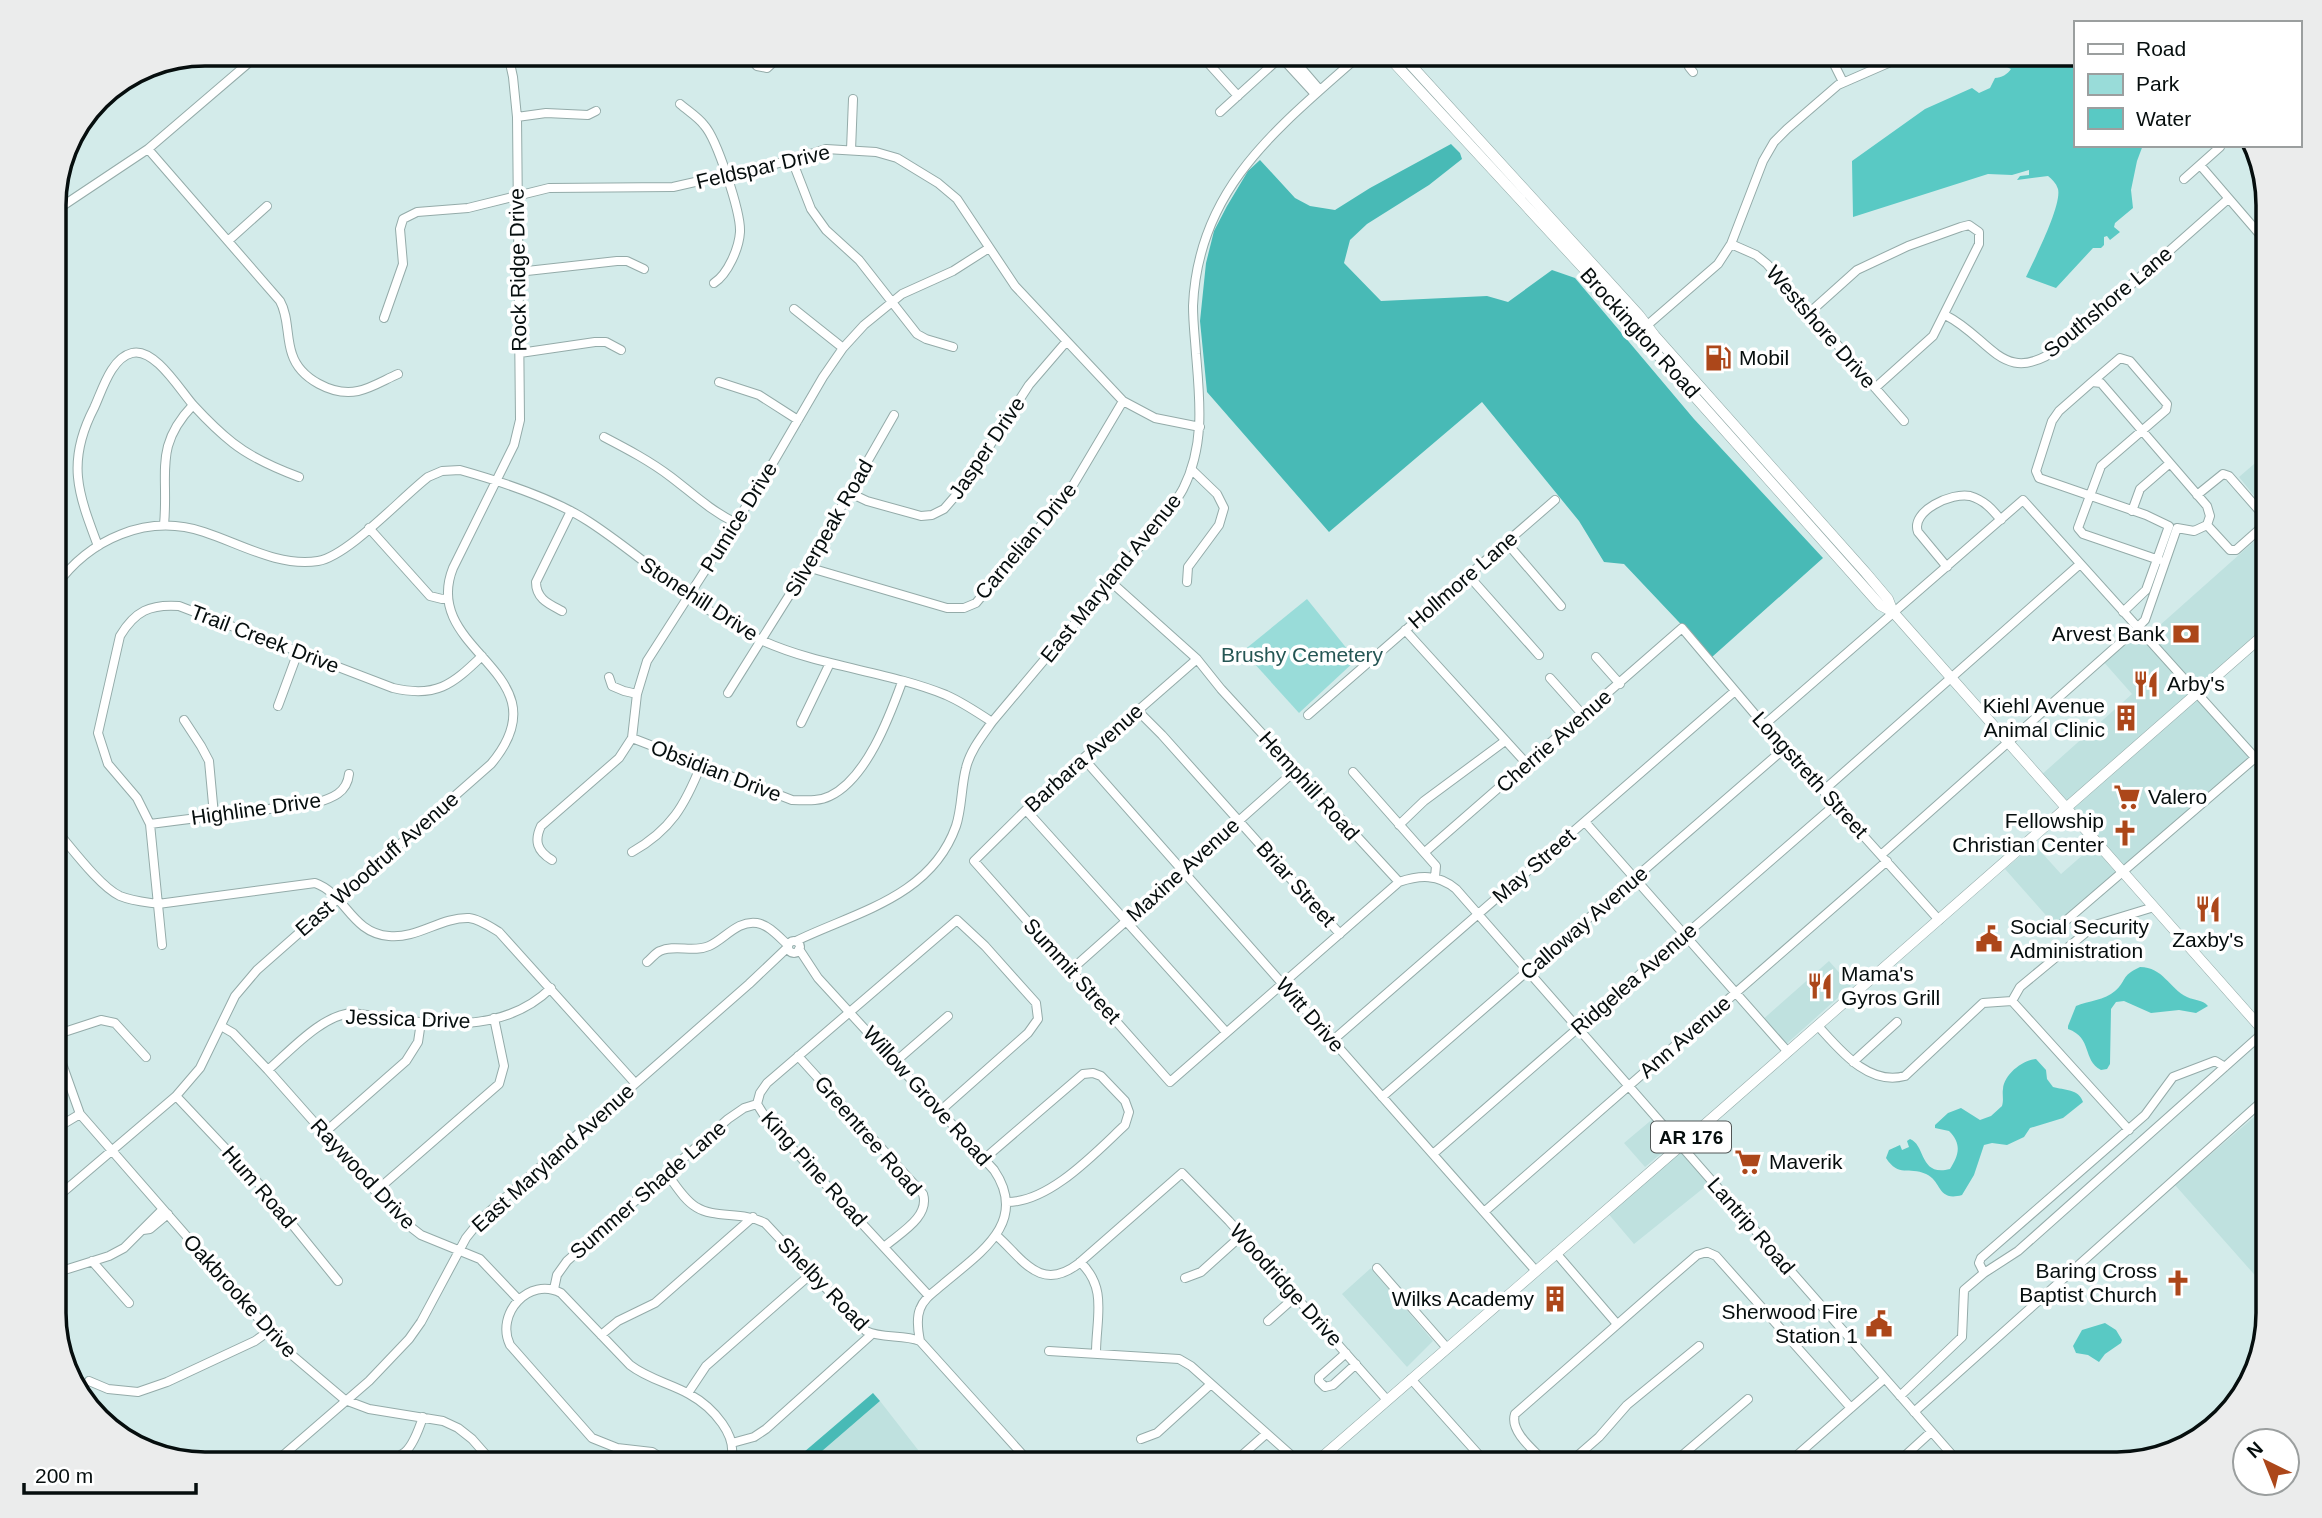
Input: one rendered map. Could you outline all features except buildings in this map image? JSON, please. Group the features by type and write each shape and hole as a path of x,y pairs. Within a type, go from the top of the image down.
{"main road":[{"name":"Brockington Road","path":"1398,66 1643,329 1880,589 1893,612 2256,1022"},
{"name":"Brockington Road","path":"1412,66 1643,329"},
{"name":"AR 176","path":"1328,1452 2256,642"}],"street":[{"path":"1211,66 1238,96"},
{"path":"1220,112 1272,66"},
{"path":"1295,66 1318,92"},
{"name":"East Maryland Avenue","path":"286,1452 369,1381 409,1339 421,1322 459,1250 474,1227 498,1202 793,947 904,892 928,873 948,845 957,824 966,768 972,751 992,722 1162,520 1182,490 1191,469 1200,427 1193,304 1199,265 1211,225 1226,194 1249,160 1272,135 1347,66"},
{"path":"1690,66 1693,72"},
{"path":"1835,66 1843,82"},
{"path":"1643,329 1718,264 1731,244 1763,161 1774,142 1824,95 1843,82 1880,66"},
{"path":"67,203 148,149 241,67"},
{"name":"Rock Ridge Drive","path":"496,482 514,445 520,419 517,117 510,67"},
{"path":"851,150 853,99"},
{"path":"680,104 705,125 713,138 739,219 737,246 722,277 713,283"},
{"path":"517,117 546,113 589,116 596,111"},
{"path":"2184,179 2220,147"},
{"path":"148,149 280,301 284,308 292,356 311,379 336,390 357,391 398,373"},
{"name":"Feldspar Drive","path":"384,318 403,264 400,229 403,219 417,212 468,208 565,186 673,187 792,160 826,149 876,152 897,158 938,183 957,199 1015,286 1123,401 1155,418 1200,427"},
{"path":"792,160 811,209 826,230 859,260 917,334 953,347"},
{"path":"2200,165 2256,230"},
{"name":"Southshore Lane","path":"1945,315 1969,329 1990,351 2002,359 2015,362 2040,359 2063,345 2228,199"},
{"path":"228,241 267,206"},
{"path":"1809,313 1857,270 1908,246 1969,225 1979,232 1979,244 1933,336 1875,388"},
{"name":"Westshore Drive","path":"1731,244 1756,255 1903,421"},
{"name":"Pumice Drive","path":"632,738 637,694 647,661 844,348 891,302 916,286 953,271 989,248"},
{"path":"518,272 617,261 626,261 644,269"},
{"path":"794,309 844,348"},
{"path":"520,353 595,342 613,345 621,350"},
{"name":"Jasper Drive","path":"849,493 867,501 921,516 932,515 944,509 963,486 1029,385 1066,342"},
{"path":"98,545 80,499 77,476 80,445 87,420 116,364 132,352 146,355 174,380 193,405 241,449 265,463 299,477"},
{"path":"2092,382 2101,383 2142,430 2197,495 2207,506 2210,516 2207,525 2194,531 2173,527 2132,510 2089,496 2039,478 2036,471 2052,421 2059,411 2092,382 2120,358 2130,361 2167,404 2166,410 2142,430 2101,466 2089,496 2078,528 2083,534 2161,560"},
{"path":"719,382 759,395 798,420"},
{"name":"Carnelian Drive","path":"807,567 947,608 964,608 976,603 1069,492 1123,401"},
{"path":"67,571 98,545 123,531 164,524 167,446 179,419 193,405"},
{"name":"Silverpeak Road","path":"729,693 807,567 894,415"},
{"path":"604,437 639,455 699,501 734,522"},
{"path":"2132,510 2140,489 2170,463"},
{"path":"1187,582 1188,567 1219,525 1224,508 1217,494 1191,469"},
{"name":"Stonehill Drive","path":"164,524 204,532 275,559 321,561 353,542 428,477 442,471 460,470 571,511 689,596 762,641 946,695 992,722"},
{"path":"2197,495 2223,474 2229,476 2256,507"},
{"path":"369,528 430,596 442,600 448,598 453,568 496,482"},
{"path":"1947,566 1918,532 1916,525 1919,519 1945,498 1963,495 1984,502 2001,520"},
{"name":"Hollmore Lane","path":"1308,715 1555,500"},
{"path":"1764,725 2023,500 2255,758 2055,930"},
{"path":"562,611 543,601 536,590 536,582 571,511"},
{"path":"2207,525 2230,550 2236,550 2256,532"},
{"path":"2123,612 2152,586 2173,527"},
{"path":"1506,542 1561,606"},
{"path":"1824,790 2080,564"},
{"path":"1468,575 1539,655"},
{"name":"Hemphill Road","path":"1111,582 1197,659 1221,689 1399,883"},
{"name":"Ann Avenue","path":"1484,1212 1734,994 2008,742 2137,628 2145,620 2151,603 2152,586"},
{"path":"2141,597 2151,603"},
{"name":"East Woodruff Avenue","path":"67,1189 176,1096 200,1068 235,996 257,970 491,764 503,750 511,732 513,712 510,693 497,673 458,628 448,598"},
{"name":"Trail Creek Drive","path":"162,945 150,824 137,798 108,764 98,733 120,636 128,623 149,608 161,605 178,606 393,688 423,693 447,686 482,656"},
{"name":"Longstreth Street","path":"1682,628 1764,725 1939,920"},
{"name":"Cherrie Avenue","path":"1425,852 1682,628"},
{"path":"1405,630 1527,764"},
{"path":"278,706 298,652"},
{"path":"1596,657 1619,684"},
{"name":"Barbara Avenue","path":"974,861 1157,691 1197,659"},
{"path":"801,723 830,663"},
{"path":"608,677 612,686 637,694"},
{"path":"1550,678 1583,715"},
{"name":"Obsidian Drive","path":"632,738 792,800 810,801 830,796 859,773 892,709 902,682"},
{"name":"May Street","path":"1332,1041 1735,691"},
{"name":"Briar Street","path":"1138,711 1340,934"},
{"path":"184,720 209,761 214,815"},
{"path":"552,860 544,855 537,845 541,826 619,758 632,738"},
{"path":"1399,825 1424,801 1504,741"},
{"name":"Calloway Avenue","path":"1382,1097 1785,748"},
{"name":"Witt Drive","path":"1084,760 1536,1271"},
{"path":"632,852 651,842 676,817 701,765"},
{"name":"Maxine Avenue","path":"1071,970 1296,770"},
{"path":"1026,810 1226,1032 1399,883 1419,877 1435,877 1437,870 1425,852 1353,772"},
{"name":"Highline Drive","path":"150,824 316,803 332,798 348,785 349,774"},
{"name":"Ridgelea Avenue","path":"1433,1154 1836,804"},
{"path":"1585,822 1734,994 1788,1052"},
{"path":"67,842 118,895 158,904 315,883 326,887 354,920 366,929 390,937 403,936 463,919 478,921 499,932 635,1083"},
{"name":"Summit Street","path":"974,861 1170,1082 1226,1032"},
{"name":"Lantrip Road","path":"1435,877 1452,885 1478,914 1949,1452"},
{"path":"2012,1001 2020,987 2095,925 2154,907"},
{"name":"King Pine Road","path":"929,1296 763,1116 757,1104 764,1087 957,920 1007,971 1035,1003 1039,1012 1038,1022 940,1111"},
{"name":"Willow Grove Road","path":"647,962 660,951 709,946 745,923 758,923 776,934 793,947 984,1159 998,1176 1006,1202"},
{"name":"Jessica Drive","path":"268,1070 321,1026 340,1014 353,1013 452,1024 494,1018 525,1009 551,988"},
{"path":"1818,1026 1859,1068 1893,1080 1905,1076 1983,1003 2012,1001"},
{"path":"2012,1001 2129,1130"},
{"path":"895,1062 948,1016"},
{"path":"376,1191 499,1084 504,1066 494,1018"},
{"path":"67,1031 101,1020 114,1023 146,1057"},
{"path":"324,1133 406,1061 418,1042 421,1022"},
{"path":"1853,1062 1898,1022"},
{"name":"Raywood Drive","path":"221,1026 233,1033 268,1070 399,1218 421,1235 471,1254 488,1265 519,1300"},
{"path":"1900,1396 1962,1337 1964,1290 2018,1251 2256,1042"},
{"name":"Greentree Road","path":"798,1056 923,1194 925,1206 920,1215 884,1247"},
{"path":"1984,1273 1979,1263 1981,1258 2145,1115 2173,1077 2216,1061 2225,1067"},
{"path":"984,1159 1083,1074 1101,1076 1127,1104 1129,1116 1125,1125 1061,1181 1038,1196 1006,1202 1005,1219 997,1236 929,1296 919,1311 920,1341 1020,1452"},
{"name":"Oakbrooke Drive","path":"67,1078 80,1114 286,1350 345,1400 369,1409 443,1421 458,1428 483,1452"},
{"name":"Hum Road","path":"176,1096 261,1186 338,1281"},
{"name":"Summer Shade Lane","path":"554,1289 557,1275 567,1261 737,1112 757,1104"},
{"path":"1914,1412 2256,1107"},
{"path":"67,1122 80,1114"},
{"name":"Woodridge Drive","path":"1080,1262 1182,1173 1387,1400"},
{"path":"667,1174 696,1207 706,1212 753,1216"},
{"path":"67,1269 124,1248 165,1212"},
{"path":"601,1335 618,1321 655,1303 753,1216"},
{"name":"Shelby Road","path":"753,1216 765,1223 860,1327 872,1334 920,1341"},
{"path":"997,1236 1037,1272 1060,1273 1080,1262 1092,1276 1097,1286 1096,1353"},
{"path":"1185,1278 1201,1272 1241,1236"},
{"path":"1536,1452 1518,1433 1513,1423 1515,1414 1702,1253 1711,1251 1851,1408"},
{"path":"1556,1254 1617,1324"},
{"path":"92,1261 129,1303"},
{"path":"1377,1268 1447,1348"},
{"path":"688,1393 706,1366 811,1274"},
{"path":"653,1452 608,1446 586,1432 510,1345 505,1334 505,1322 519,1300 533,1291 554,1289 568,1298 620,1357 643,1375 688,1393 723,1425 732,1443 733,1452"},
{"path":"1268,1321 1295,1297"},
{"path":"89,1381 108,1390 146,1390 254,1342 269,1331"},
{"path":"732,1443 754,1437 766,1429 872,1334"},
{"path":"1582,1452 1628,1405 1699,1346"},
{"path":"1049,1351 1179,1359 1191,1366 1287,1452"},
{"path":"1346,1353 1319,1377 1322,1385 1333,1385 1356,1364"},
{"path":"1411,1378 1473,1452"},
{"path":"1801,1452 1884,1379"},
{"path":"1141,1439 1157,1433 1211,1384"},
{"path":"1686,1452 1748,1399"},
{"path":"406,1452 415,1441 423,1417"},
{"path":"1909,1452 1931,1432"},
{"path":"1246,1452 1266,1434"}],"shaded area":[{"path":"1451,144 1462,159 1429,185 1367,224 1350,240 1344,263 1381,301 1487,296 1508,302 1552,270 1575,278 1694,419 1823,558 1712,657 1624,564 1604,562 1579,521 1482,402 1329,532 1207,392 1200,321 1206,263 1214,231 1248,171 1260,160 1295,198 1310,206 1335,210"},
{"path":"2256,462 2256,498 2239,477"},
{"path":"2256,540 2256,642 2197,694 2255,758 2125,874 2039,777 2132,694 2102,660 2143,628 2150,634"},
{"path":"2034,844 2061,874 2093,846 2120,877 2059,930 2005,869"},
{"path":"1829,961 1851,986 1783,1047 1760,1022"},
{"path":"2256,1115 2256,1276 2175,1185"},
{"path":"1655,1117 1676,1141 1645,1167 1624,1143"},
{"path":"1681,1146 1711,1182 1634,1244 1606,1211"},
{"path":"1371,1268 1433,1341 1407,1367 1342,1294"},
{"path":"873,1393 880,1401 821,1452 804,1452"},
{"path":"880,1401 920,1452 821,1452"}],"green space":[{"name":"Brushy Cemetery","path":"1307,599 1356,660 1299,713 1243,651"}],"water":[{"path":"2074,66 2074,147 2142,147 2131,190 2133,208 2115,223 2114,227 2120,232 2110,240 2107,236 2104,237 2104,245 2101,248 2093,248 2056,288 2026,277 2056,207 2058,189 2048,176 2017,180 2020,176 2029,175 2029,170 2012,175 1988,174 1853,217 1852,161 1925,109 1972,88 1979,93 1990,88 1995,78 2010,71 2007,67"},
{"path":"2140,967 2155,970 2181,993 2208,1006 2196,1013 2179,1010 2151,1013 2124,1001 2116,1002 2111,1009 2110,1064 2107,1069 2101,1070 2091,1061 2081,1038 2068,1029 2068,1026 2076,1006 2111,994 2129,973"},
{"path":"2036,1059 2046,1070 2047,1079 2053,1087 2075,1092 2083,1102 2063,1118 2030,1128 2024,1137 2007,1145 1984,1145 1974,1175 1962,1195 1948,1196 1931,1177 1920,1172 1895,1168 1886,1158 1889,1150 1900,1145 1902,1150 1909,1147 1907,1141 1910,1139 1919,1147 1924,1159 1933,1169 1950,1169 1957,1154 1956,1140 1949,1131 1935,1128 1935,1125 1948,1113 1961,1108 1980,1120 1991,1116 2002,1106 2004,1083 2010,1073 2020,1065"},
{"path":"2105,1323 2116,1330 2121,1343 2105,1354 2099,1362 2088,1355 2076,1353 2073,1346 2082,1330"}],"place":[{"name":"Mobil","path":"1718,358"},
{"name":"Arvest Bank","path":"2186,634"},
{"name":"Arby's","path":"2146,684"},
{"name":"Kiehl Avenue Animal Clinic","path":"2126,718"},
{"name":"Valero","path":"2127,797"},
{"name":"Fellowship Christian Center","path":"2125,833"},
{"name":"Zaxby's","path":"2208,909"},
{"name":"Social Security Administration","path":"1989,939"},
{"name":"Mama's Gyros Grill","path":"1820,986"},
{"name":"Maverik","path":"1748,1162"},
{"name":"Baring Cross Baptist Church","path":"2178,1283"},
{"name":"Wilks Academy","path":"1555,1299"},
{"name":"Sherwood Fire Station 1","path":"1879,1324"}]}
